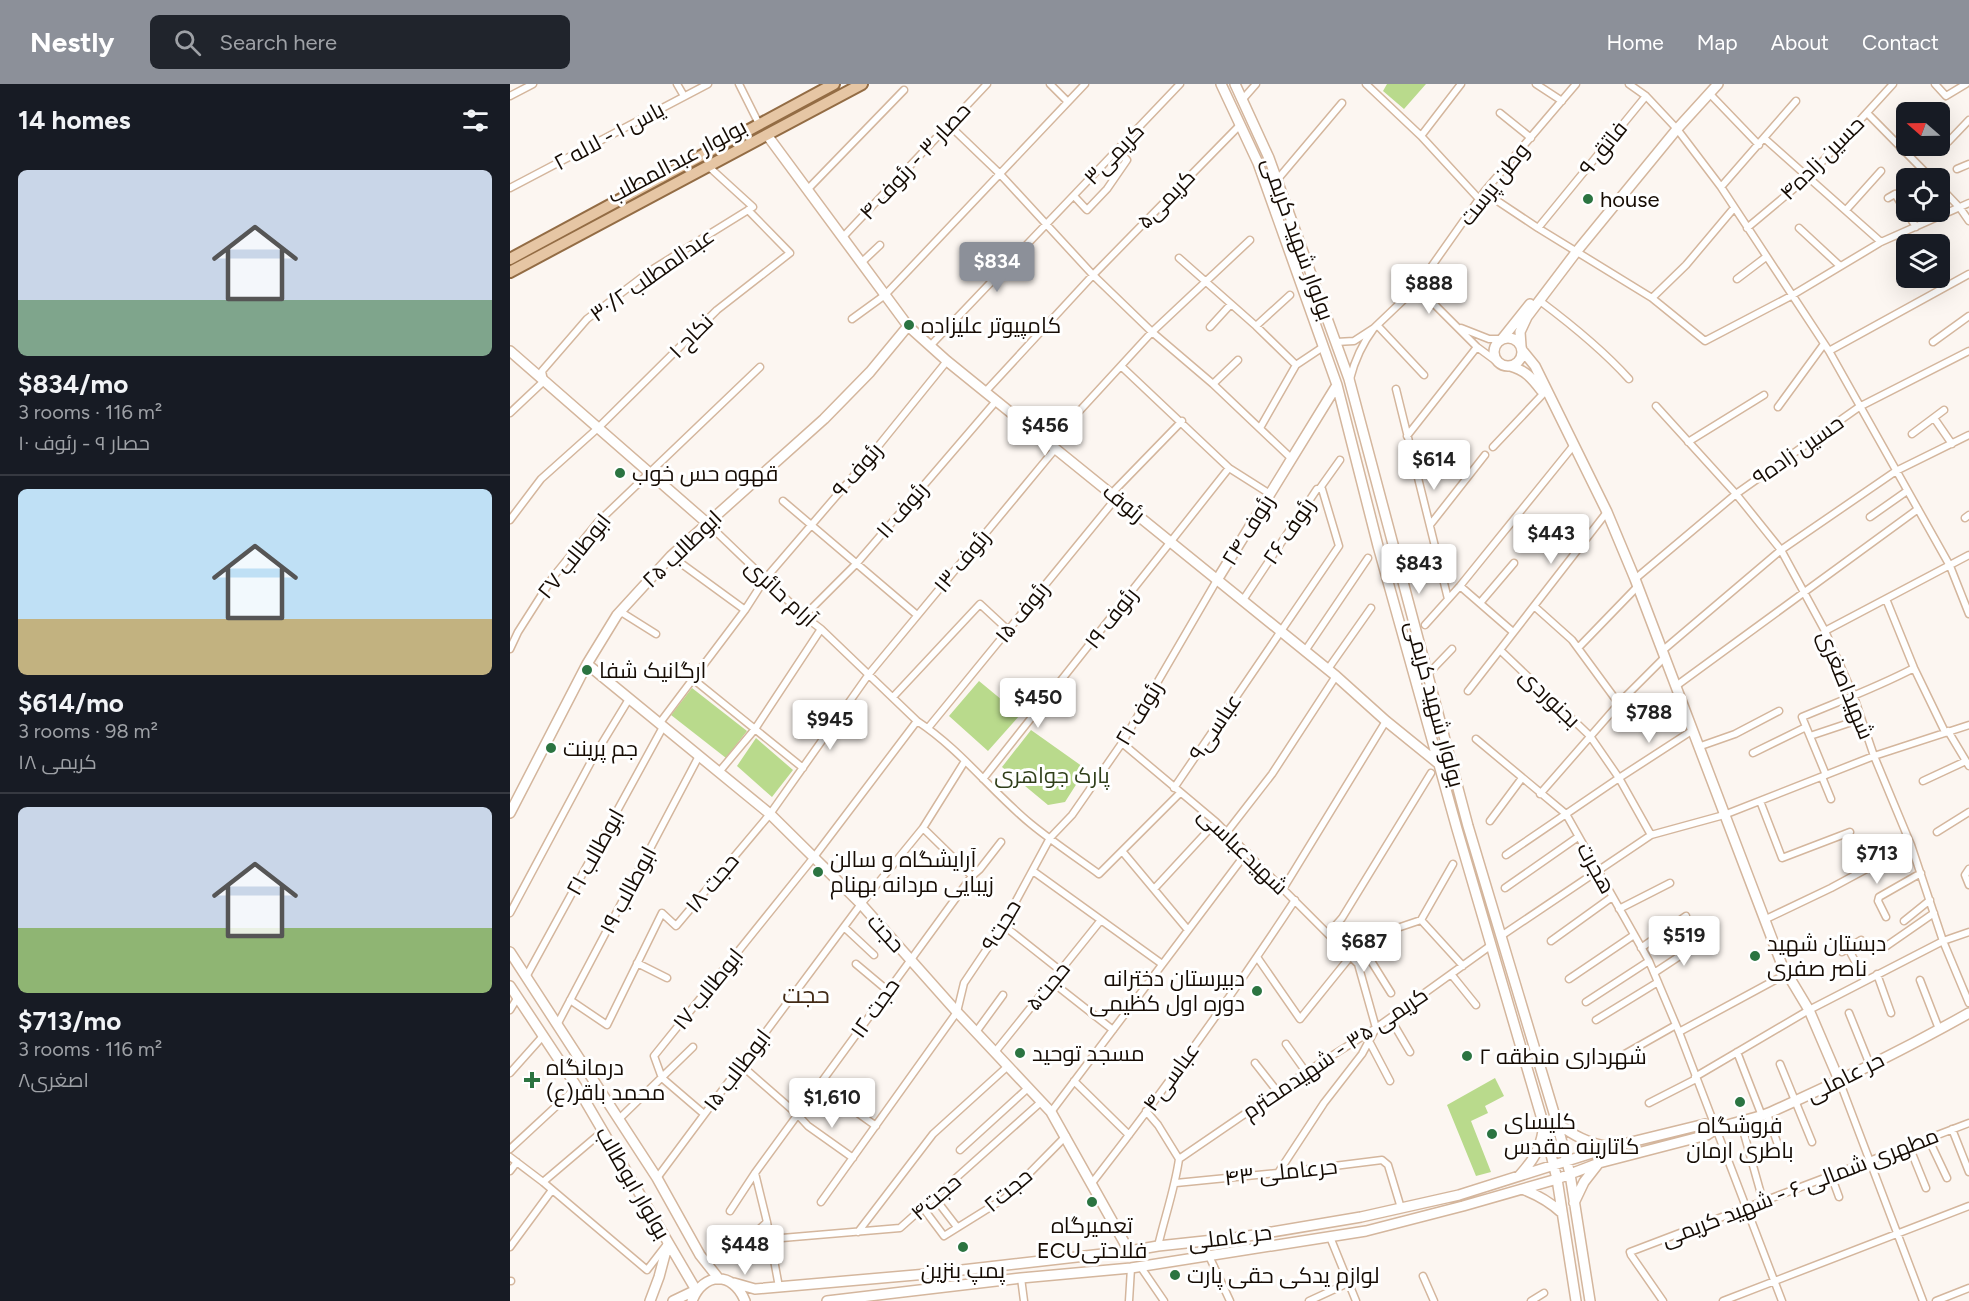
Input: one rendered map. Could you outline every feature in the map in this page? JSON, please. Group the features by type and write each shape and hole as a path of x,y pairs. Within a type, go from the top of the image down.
{"main road":[{"name":"بولوار عبدالمطلب","path":"510,259 834,84"},
{"name":"بولوار عبدالمطلب","path":"510,272 862,84"},
{"name":"بولوار شهید کریمی","path":"1221,84 1258,163 1337,385 1378,546 1457,829 1544,1126 1557,1179 1576,1301"},
{"name":"بولوار شهید کریمی","path":"1235,84 1277,180 1349,379 1415,634 1428,674 1468,826 1567,1161 1590,1301"},
{"path":"1510,366 1519,361 1522,325 1577,251 1677,129 1718,84"},
{"name":"رئوف","path":"767,135 908,326 947,361 1328,669 1439,764"},
{"path":"1577,251 1538,293 1494,347 1493,354 1496,361 1502,365 1517,368 1530,376 1543,394 1574,445 1607,512 1664,654 1782,965 1809,1010 1839,1080"},
{"name":"ابوطالب ۲۵","path":"510,813 586,664 621,612 671,556 824,419 870,372 908,326"},
{"path":"1502,339 1513,339 1535,366 1561,423"},
{"name":"آرام حائری","path":"510,351 707,523"},
{"name":"رئوف ۲۴","path":"1217,580 1337,385"},
{"name":"حجت","path":"586,664 771,814 861,904 957,1012 1051,1112 1129,1251"},
{"path":"1457,829 1468,826"},
{"name":"بولوار ابوطالب","path":"510,952 657,1178 700,1255 719,1279"},
{"name":"بولوار ابوطالب","path":"510,986 577,1087 696,1290"},
{"name":"حر عاملی","path":"827,1301 904,1297 1021,1278 1136,1267 1377,1228 1557,1179 1599,1164 1707,1135 1715,1129 1764,1115 1870,1065 1969,1013"},
{"path":"568,1073 583,1064"},
{"path":"1557,1123 1573,1135 1592,1143 1611,1147"},
{"name":"حر عاملی","path":"719,1279 755,1289 927,1274 1242,1237 1361,1217 1460,1195 1611,1147 1705,1124 1715,1129"},
{"path":"1518,1176 1532,1162 1541,1145 1544,1126"},
{"path":"1574,1203 1584,1182 1599,1164"},
{"path":"1522,1189 1537,1194 1562,1214"},
{"path":"650,1301 668,1243"},
{"path":"673,1301 696,1290 702,1284 719,1279"},
{"path":"734,1283 741,1291 745,1301"},
{"path":"692,1301 696,1290"}],"street":[{"path":"510,96 533,84"},
{"path":"677,84 684,96"},
{"name":"یاس ۱ - لاله ۲","path":"510,188 708,84"},
{"path":"739,84 759,124"},
{"name":"حصار ۳ - رئوف ۴","path":"843,237 987,84"},
{"path":"1050,84 1068,102"},
{"path":"852,319 885,295 1085,84"},
{"name":"کریمی۳","path":"931,345 1180,84"},
{"path":"1242,100 1256,84"},
{"path":"1366,84 1421,136 1479,199"},
{"path":"1374,92 1380,84"},
{"path":"1421,136 1461,84"},
{"path":"1536,84 1562,101"},
{"name":"وطن پرست","path":"1376,327 1417,287 1484,192 1576,84"},
{"path":"1629,84 1646,96 1677,129 1721,187 1829,351 1950,566 1969,615"},
{"name":"حسین زاده۴","path":"1747,228 1809,176 1893,84"},
{"path":"1935,84 1946,96 1966,84"},
{"path":"807,190 904,90"},
{"path":"1709,93 1759,145"},
{"name":"فاتق ۹","path":"1538,228 1646,96"},
{"path":"1721,187 1796,101"},
{"path":"1267,188 1277,180 1342,103"},
{"path":"1867,112 1921,168"},
{"path":"1500,113 1531,138"},
{"path":"1950,140 1969,120"},
{"path":"949,125 999,174 1093,275 1292,459"},
{"name":"کریمی۵","path":"986,391 1093,275 1240,125"},
{"path":"1764,138 1881,242"},
{"path":"1074,196 1087,210 1107,189 1127,160 1118,150"},
{"path":"1957,169 1969,164"},
{"path":"708,166 750,209"},
{"path":"1846,210 1881,171"},
{"path":"1484,192 1652,298 1705,341 1791,296 1881,242 1969,203"},
{"path":"1888,198 1895,194 1916,227"},
{"path":"1950,198 1969,221"},
{"path":"1652,298 1686,266 1734,208"},
{"name":"نکاح ۱","path":"510,520 541,479 598,428 717,310 790,253 750,209"},
{"name":"عبدالمطلب ۳۰/۲","path":"544,381 542,371 587,319 653,269 750,209"},
{"path":"1799,228 1840,266"},
{"name":"رئوف ۱۳","path":"771,814 868,674 1053,445 1152,332 1250,240"},
{"path":"862,262 880,245"},
{"path":"1737,279 1766,257"},
{"path":"1179,258 1296,365"},
{"path":"1829,351 1969,274"},
{"path":"1417,287 1478,347 1496,361"},
{"path":"1256,326 1290,295"},
{"path":"1540,301 1605,353 1629,379"},
{"path":"1210,327 1231,304"},
{"path":"1933,342 1969,316"},
{"path":"1336,342 1354,340 1376,327"},
{"path":"1376,327 1424,375"},
{"path":"1349,379 1354,361 1363,343 1376,327"},
{"path":"1458,327 1489,339 1502,339"},
{"path":"1778,407 1824,344"},
{"path":"1260,428 1296,365 1323,347"},
{"path":"1407,436 1478,347"},
{"name":"حسین زاده۹","path":"1578,648 1636,583 1736,494 1859,407 1969,351"},
{"path":"1213,384 1238,360"},
{"name":"رئوف ۹","path":"693,679 745,610 765,579 863,465 947,361"},
{"path":"1121,366 1182,421 1229,468 1270,494"},
{"name":"ابوطالب ۲۷","path":"510,649 518,632 553,578 597,523 760,367"},
{"path":"510,413 544,381"},
{"path":"1396,388 1448,599"},
{"path":"1493,447 1543,394"},
{"path":"1689,442 1764,394"},
{"name":"رئوف ۱۱","path":"804,616 857,563 997,400"},
{"name":"شهیداصغری","path":"1656,406 1736,494 1780,550 1826,631 1853,694 1874,756 1911,845 1943,941 1969,1003"},
{"path":"1912,434 1944,410"},
{"path":"1934,418 1952,444"},
{"name":"رئوف ۱۵","path":"928,728 1114,495 1182,421"},
{"path":"1540,794 1664,654 1780,550 1896,471 1969,435"},
{"path":"1425,625 1460,586 1574,445"},
{"path":"1430,525 1485,455"},
{"path":"1320,488 1340,460"},
{"name":"رئوف ۱۹","path":"983,779 1229,468"},
{"name":"رئوف ۲۶","path":"1243,600 1317,489 1320,488 1339,542 1337,549"},
{"path":"1870,517 1907,491"},
{"path":"783,501 916,615"},
{"path":"1676,686 1918,509"},
{"path":"1468,691 1607,512"},
{"name":"آرام حائری","path":"707,523 917,721 965,761 1031,824 1099,874 1122,851"},
{"name":"عباسی۹","path":"1174,788 1337,549"},
{"path":"1826,631 1969,555"},
{"path":"671,556 745,610"},
{"path":"1305,651 1368,558"},
{"path":"1480,603 1514,563"},
{"name":"رئوف ۲۱","path":"1050,838 1072,815 1122,743 1217,580"},
{"path":"1460,586 1514,632"},
{"path":"1886,599 1914,668 1946,732 1968,764 1923,781"},
{"path":"893,697 980,604 1007,629"},
{"name":"بجنوردی","path":"1534,606 1572,640 1619,704"},
{"path":"1328,669 1371,608"},
{"path":"621,612 656,634"},
{"path":"719,772 754,729 821,629"},
{"path":"1428,674 1452,649"},
{"name":"بجنوردی","path":"1500,650 1590,736 1618,778 1651,835"},
{"path":"1832,799 1802,717 1853,694 1880,686 1914,668"},
{"path":"1227,832 1272,774 1336,676"},
{"path":"693,679 803,768"},
{"name":"ابوطالب ۲۱","path":"526,976 661,725 693,679"},
{"path":"510,913 593,758 629,699"},
{"path":"1698,747 1735,734 1779,711"},
{"path":"1810,736 1861,719"},
{"path":"814,857 917,721"},
{"path":"1283,889 1386,721"},
{"path":"1501,936 1651,835 1724,815 1874,756 1969,725"},
{"path":"1753,753 1806,727"},
{"path":"1506,855 1693,730"},
{"name":"هجرت","path":"1476,739 1566,814 1649,961 1679,1032 1782,1301"},
{"name":"شهیدعباسی","path":"1122,743 1227,832 1358,964 1376,1028"},
{"name":"ابوطالب ۱۹","path":"557,1025 699,756"},
{"name":"ابوطالب ۱۵","path":"657,1178 861,904 923,828 965,761"},
{"path":"1328,934 1342,918 1431,773"},
{"path":"1490,821 1522,778"},
{"path":"1180,793 1122,851 1188,930"},
{"path":"1760,801 1782,858 1850,831"},
{"path":"1936,832 1969,812"},
{"name":"حجت ۱۸","path":"570,1000 606,1024 662,913 676,926 771,814"},
{"path":"1154,889 1216,822"},
{"path":"923,828 972,876"},
{"path":"1505,888 1578,837"},
{"name":"حجت۹","path":"957,1012 964,983 1003,925 1050,838"},
{"name":"حجت ۱۲","path":"730,1210 887,990 972,876 1001,842"},
{"path":"1764,920 1831,888 1911,845"},
{"path":"1051,1112 1247,852"},
{"name":"ابوطالب ۱۷","path":"662,1078 654,1056 814,857"},
{"path":"1341,947 1421,920 1453,864"},
{"path":"1969,869 1965,875 1969,885"},
{"path":"1033,871 1162,964"},
{"path":"1886,917 1878,901 1880,897 1921,873"},
{"path":"1619,909 1670,883"},
{"path":"1551,941 1612,897"},
{"name":"عباسی۴","path":"1092,1183 1257,957 1295,900"},
{"path":"1904,921 1930,900"},
{"path":"1885,947 1934,913"},
{"path":"1641,948 1686,916"},
{"name":"حجت۵","path":"995,1052 1101,920"},
{"path":"1421,920 1463,966"},
{"path":"1003,925 1061,970"},
{"path":"844,927 874,955"},
{"path":"1649,1103 1865,980 1943,941 1969,932"},
{"path":"1569,979 1634,935"},
{"path":"1358,940 1391,993"},
{"path":"1861,940 1845,950 1865,980"},
{"path":"1654,973 1701,942"},
{"name":"کریمی ۳۵ - شهیدمحترم","path":"1179,1158 1277,1091 1376,1028 1490,946"},
{"path":"1257,957 1300,1019 1350,957"},
{"path":"1586,1002 1649,961"},
{"path":"637,963 667,978"},
{"path":"856,964 887,990"},
{"path":"1679,1032 1788,973"},
{"path":"1451,974 1476,1005"},
{"path":"1877,974 1891,1013"},
{"path":"1920,980 1939,1029"},
{"path":"1052,982 1113,1030"},
{"path":"1596,1020 1658,982"},
{"path":"976,1032 1003,995"},
{"path":"510,1010 518,997"},
{"path":"821,1202 957,1012"},
{"path":"1850,1012 1870,1065"},
{"path":"1390,1018 1410,1052"},
{"path":"1623,1055 1676,1025"},
{"path":"1278,1173 1324,1103 1362,1054 1376,1028"},
{"path":"510,1074 543,1036"},
{"path":"1369,1041 1390,1081"},
{"path":"1286,1044 1306,1072"},
{"path":"619,1119 693,1047"},
{"path":"1737,1052 1782,1156"},
{"path":"1255,1063 1277,1091"},
{"path":"1780,1064 1812,1142"},
{"path":"741,1065 808,1126 853,1158"},
{"path":"858,1232 933,1134 1008,1066"},
{"path":"662,1078 704,1114"},
{"path":"1839,1080 1923,1301"},
{"path":"1074,1081 1129,1135"},
{"path":"820,1086 876,1126"},
{"path":"510,1149 577,1087"},
{"path":"960,1150 1028,1088"},
{"name":"حجت۴","path":"770,1239 900,1228 1041,1102"},
{"path":"1146,1111 1179,1158 1176,1183 1169,1198 1158,1246"},
{"path":"1741,1123 1763,1201"},
{"name":"مطهری شمالی ۶ - شهید کریمی","path":"1663,1301 1630,1252 1969,1123"},
{"path":"1952,1129 1969,1172"},
{"path":"543,1182 603,1131"},
{"name":"حجت۲","path":"923,1208 944,1236 1005,1198 1066,1136"},
{"path":"1928,1138 1947,1178"},
{"path":"1909,1146 1926,1188"},
{"path":"510,1157 543,1182 646,1270 668,1243"},
{"name":"حرعاملی ۴۳","path":"1176,1183 1382,1160 1385,1162 1401,1208"},
{"path":"510,1171 517,1162"},
{"path":"755,1173 779,1287"},
{"path":"1831,1175 1839,1197"},
{"path":"510,1247 552,1190"},
{"path":"934,1197 957,1227"},
{"path":"1723,1301 1969,1206"},
{"path":"730,1256 767,1222"},
{"path":"1330,1237 1356,1301"},
{"path":"1202,1241 1230,1301"},
{"path":"1129,1301 1136,1267"},
{"path":"1136,1267 1164,1301"},
{"path":"1423,1276 1434,1301"},
{"path":"1021,1278 1024,1301"},
{"path":"1309,1301 1348,1283"},
{"path":"1936,1301 1969,1288"},
{"path":"1531,1301 1544,1293"}],"green space":[{"path":"1387,84 1426,84 1404,109 1383,91"},
{"name":"پارک جواهری","path":"979,681 1020,715 988,751 949,716"},
{"path":"692,688 747,731 726,758 671,715"},
{"name":"پارک جواهری","path":"1031,730 1086,769 1065,802 1048,805 1002,767"},
{"path":"756,738 793,770 772,797 737,766"},
{"path":"1495,1078 1504,1096 1485,1106 1488,1113 1471,1121 1491,1172 1476,1176 1447,1105"}],"place":[{"name":"house","path":"1588,199"},
{"name":"کامپیوتر علیزاده","path":"909,325"},
{"name":"قهوه حس خوب","path":"620,473"},
{"name":"ارگانیک شفا","path":"587,670"},
{"name":"جم پرینت","path":"551,748"},
{"name":"آرایشگاه و سالن زیبایی مردانه بهنام","path":"818,872"},
{"name":"دبستان شهید ناصر صفری","path":"1755,956"},
{"name":"دبیرستان دخترانه دوره اول کظیمی","path":"1257,991"},
{"name":"مسجد توحید","path":"1020,1053"},
{"name":"شهرداری منطقه ۲","path":"1467,1056"},
{"name":"درمانگاه محمد باقر(ع)","path":"532,1080"},
{"name":"فروشگاه باطری ارمان","path":"1740,1102"},
{"name":"کلیسای کاتارینه مقدس","path":"1492,1134"},
{"name":"تعمیرگاه ECUفلاحتی","path":"1092,1202"},
{"name":"پمپ بنزین","path":"963,1247"},
{"name":"لوازم یدکی حقی پارت","path":"1175,1275"}],"district":[{"name":"حجت","path":"806,994"}]}
